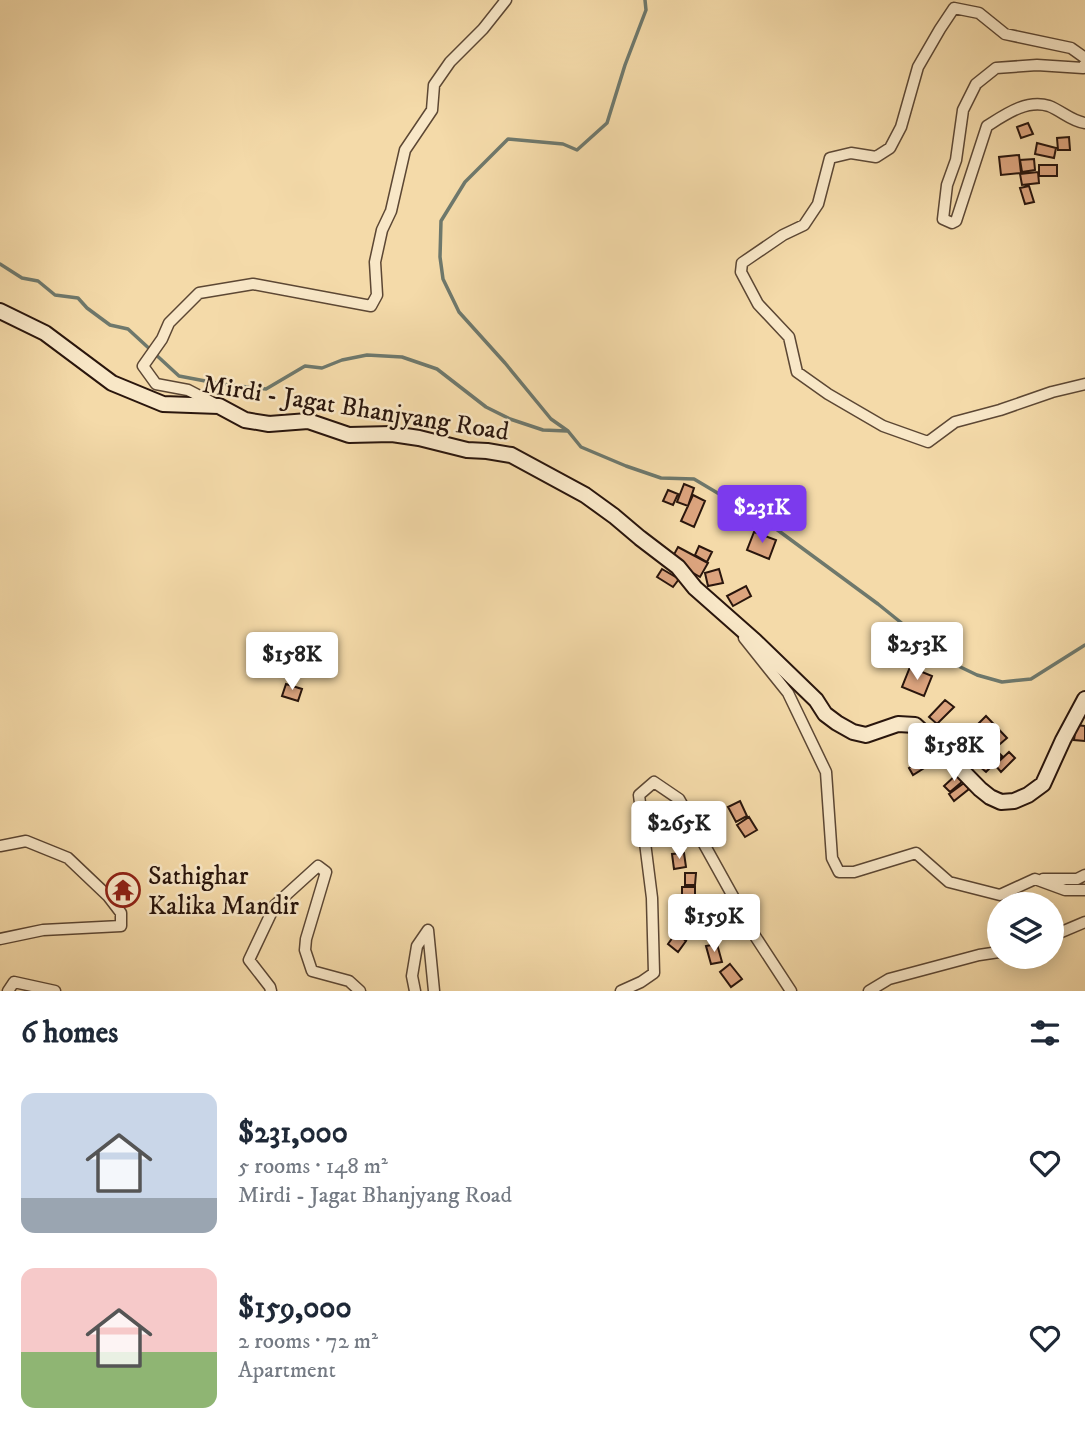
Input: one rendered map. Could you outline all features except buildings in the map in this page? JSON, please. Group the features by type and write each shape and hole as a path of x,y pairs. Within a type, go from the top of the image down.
{"street":[{"path":"219,406 188,390 156,384 143,366 169,323 199,293 253,284 371,306 377,295 375,262 382,230 391,211 405,150 432,110 433,85 506,0"},
{"path":"1085,58 1071,48 1005,34 979,13 954,8 918,66 901,127 890,148 876,157 851,153 830,158 818,204 804,225 782,235 742,263 741,272 758,304 789,337 797,372 828,394 883,426 928,442 955,422 1085,384"},
{"path":"1085,64 1083,68 1037,65 996,68 976,84 962,110 956,160 947,185 943,219 952,223 956,221 987,126 1027,104 1049,106 1085,123"},
{"name":"Mirdi - Jagat Bhanjyang Road","path":"0,311 45,333 112,383 163,404 219,406 245,420 269,424 308,421 349,435 419,438 467,450 511,455 585,495 678,567 695,588 816,700 825,714 837,723 853,732 866,735 898,724 915,725 980,789 1001,802 1014,802 1043,784 1085,699"},
{"path":"724,613 788,694 826,772 832,858 839,872 854,872 916,853 949,882 1000,895 1035,878 1077,879 1085,875"},
{"path":"621,991 654,973 652,898 639,795 654,782 679,799 755,936 791,991"},
{"path":"0,846 26,841 68,858 108,896 121,913 121,926 43,930 0,939"},
{"path":"271,991 249,960 275,905 318,866 326,872 306,939 305,950 312,971 349,981 360,991"},
{"path":"1035,878 1065,890 1085,890"},
{"path":"1064,931 1085,922"},
{"path":"415,991 412,976 417,946 428,930 433,991"},
{"path":"869,991 889,979 987,954"},
{"path":"8,991 14,982 55,991"}],"waterway":[{"path":"645,0 646,10 607,123 577,150 563,144 508,139 465,182 441,221 440,257 443,279 459,312 551,419 568,431 581,447 661,478 694,479 768,523 878,604 950,662 977,675 1002,682 1031,679 1085,645"},
{"path":"0,264 22,278 38,281 55,295 78,298 110,325 128,329 179,376 266,389 305,366 322,368 342,360 367,355 402,357 437,369 486,407 510,419 543,430 567,431"}],"place":[{"name":"Sathighar Kalika Mandir","path":"123,890"}]}
